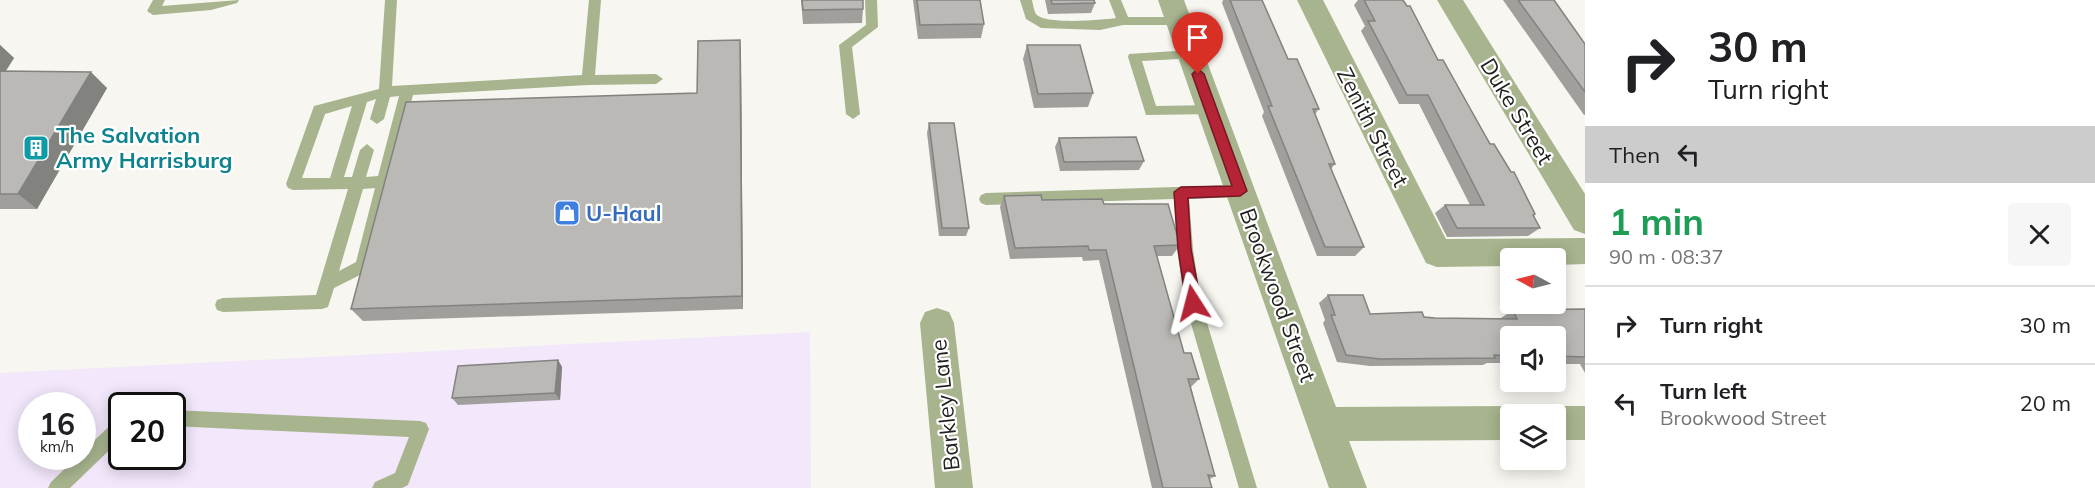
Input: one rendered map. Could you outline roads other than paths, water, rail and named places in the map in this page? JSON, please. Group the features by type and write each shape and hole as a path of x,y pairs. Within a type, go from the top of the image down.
{"street":[{"name":"Zenith Street","path":"1310,0 1437,253 1585,251"},
{"name":"Duke Street","path":"1449,0 1585,221"},
{"name":"Brookwood Street","path":"1175,10 1348,488"},
{"name":"Barkley Lane","path":"937,323 954,488"},
{"path":"1324,424 1500,423"},
{"path":"1566,423 1585,423"}],"lane":[{"path":"159,0 153,10 211,6 233,0"},
{"path":"377,118 384,92 391,0"},
{"path":"588,80 596,0"},
{"path":"853,114 845,45 872,27 870,0"},
{"path":"1026,0 1030,16 1041,24 1100,25 1175,10"},
{"path":"1115,0 1123,21"},
{"path":"1191,55 1134,57 1151,111 1211,110"},
{"path":"384,182 292,184 319,110 384,92 588,80 656,79"},
{"path":"327,284 363,266 407,90"},
{"path":"336,183 361,99"},
{"path":"223,305 322,302 367,150"},
{"path":"986,199 1240,191"},
{"path":"1181,192 1185,249 1193,303 1248,488"},
{"path":"186,419 420,429 402,479 381,488"},
{"path":"57,488 108,439"}],"place":[{"name":"The Salvation Army Harrisburg","path":"36,148"},
{"name":"U-Haul","path":"567,213"}]}
